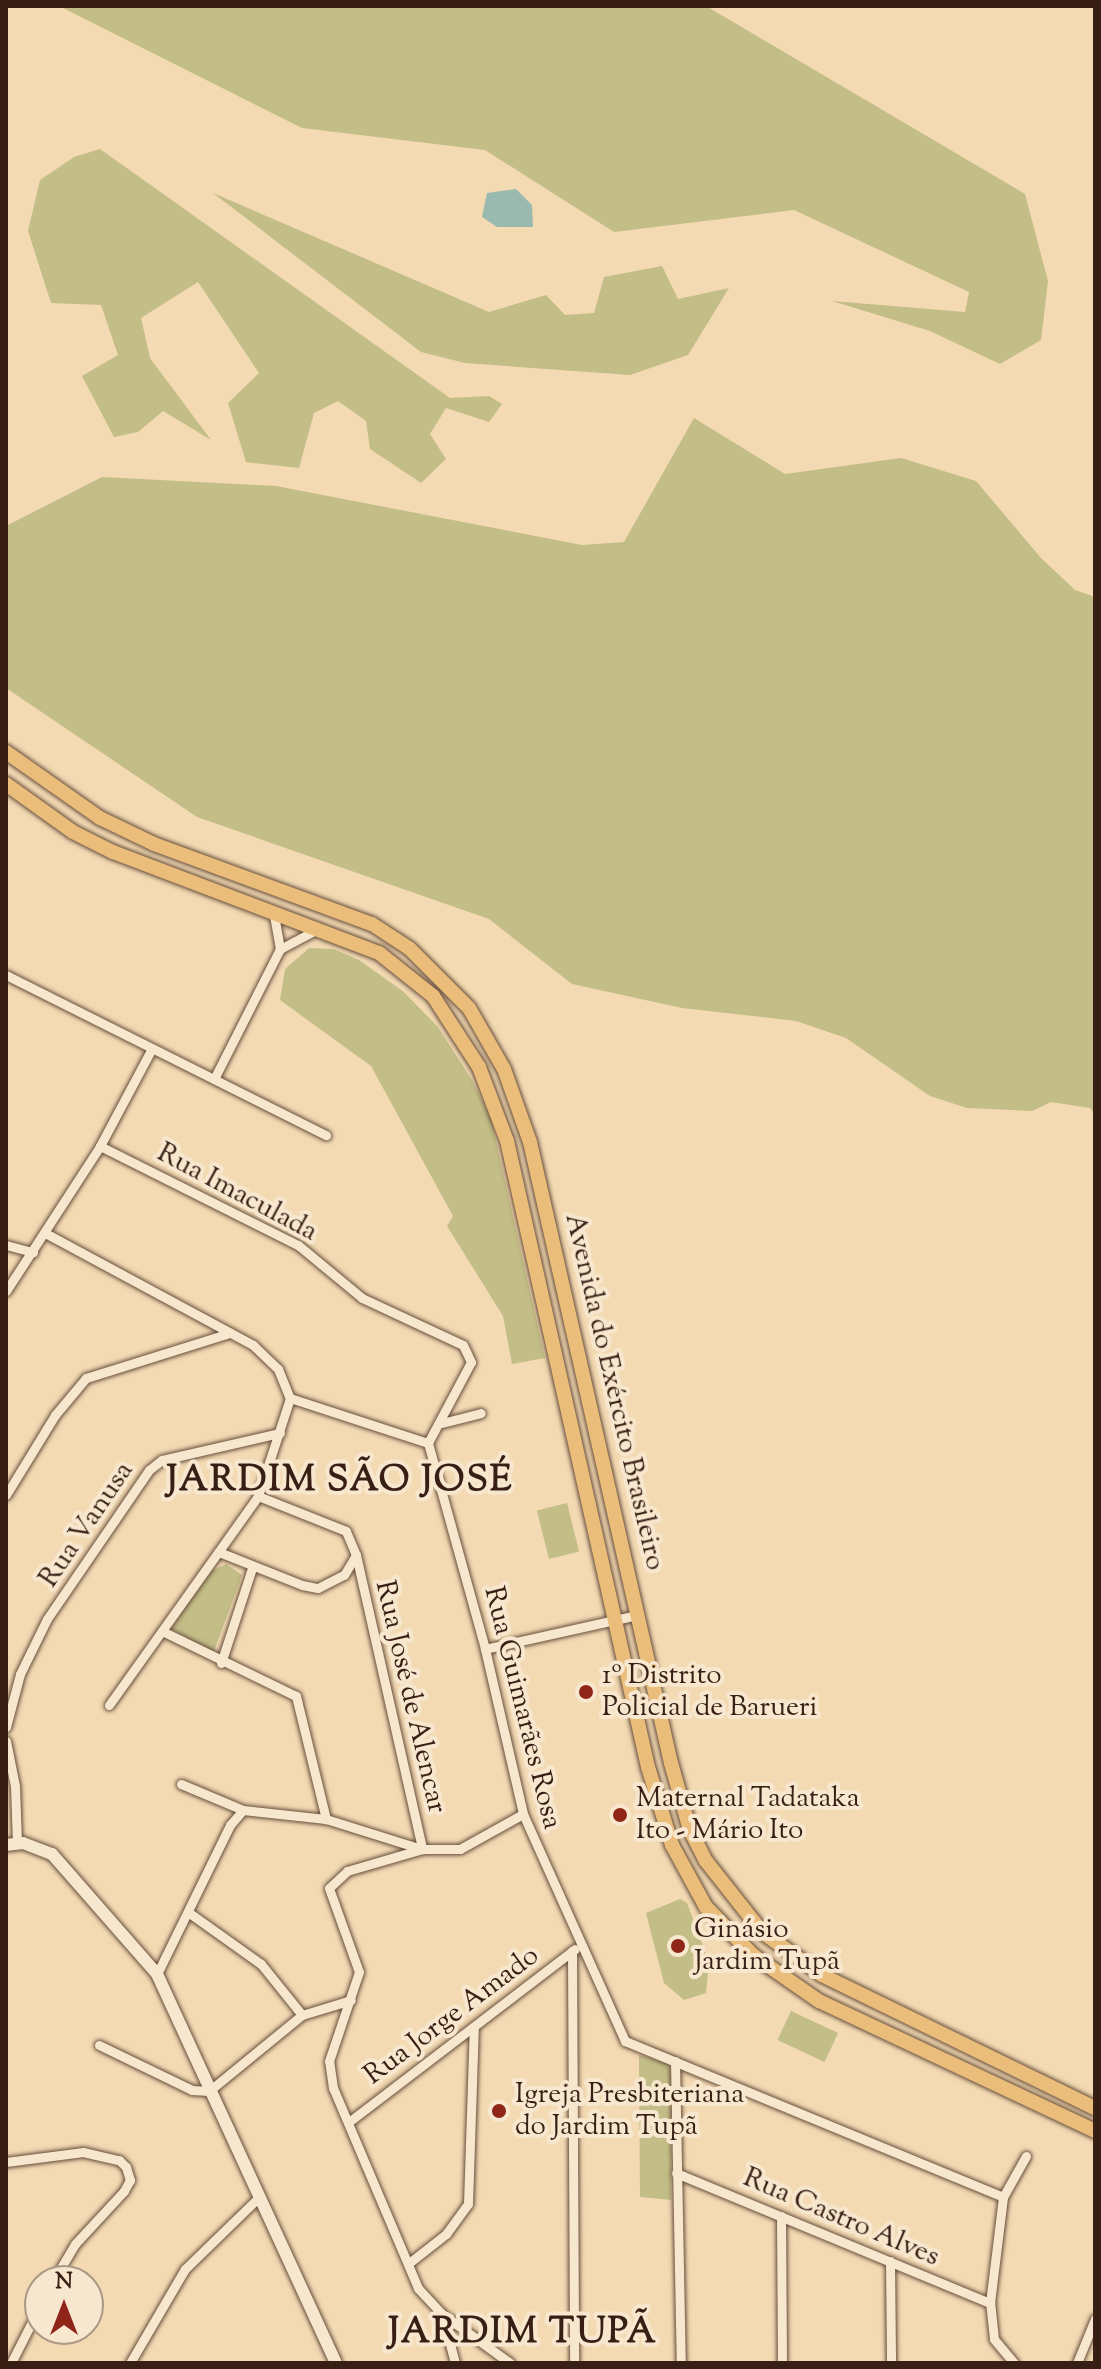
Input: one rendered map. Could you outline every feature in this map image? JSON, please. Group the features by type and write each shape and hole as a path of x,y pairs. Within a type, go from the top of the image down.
{"main road":[{"name":"Avenida do Exército Brasileiro","path":"6,752 51,787 140,837 372,924 410,949 469,1008 518,1102 690,1830 726,1890 762,1932 822,1975 1095,2108"},
{"name":"Avenida do Exército Brasileiro","path":"6,784 73,832 113,852 274,914 345,936 379,953 433,996 479,1067 495,1105 614,1619 668,1835 706,1907 730,1934 785,1980 819,2001 1095,2131"},
{"path":"345,936 372,924"},
{"path":"11,1845 42,1848 59,1859 157,1974 335,2363"}],"street":[{"path":"274,914 280,949"},
{"path":"214,1079 280,949 317,929"},
{"path":"6,975 326,1135"},
{"path":"6,1291 47,1234 100,1146 151,1050"},
{"name":"Rua Imaculada","path":"100,1146 298,1245 362,1298 463,1345 471,1362 442,1423 428,1443"},
{"path":"47,1234 269,1356 290,1398 258,1496 109,1705"},
{"path":"6,1245 33,1252"},
{"path":"6,1495 55,1415 86,1378 230,1333"},
{"path":"290,1398 428,1443"},
{"path":"442,1423 481,1413"},
{"name":"Rua Vanusa","path":"6,1727 20,1674 47,1619 149,1470 162,1460 280,1433"},
{"name":"Rua Guimarães Rosa","path":"428,1443 485,1649 523,1814 576,1948 625,2041 1003,2197"},
{"path":"219,1552 252,1568 318,1588 344,1575 356,1555 338,1524 258,1496"},
{"name":"Rua José de Alencar","path":"356,1555 422,1849"},
{"path":"221,1663 252,1568"},
{"path":"485,1649 637,1615"},
{"path":"162,1631 221,1663 285,1689 300,1704 326,1819"},
{"path":"6,1741 15,1786 11,1845"},
{"path":"181,1784 243,1810 326,1819 422,1849"},
{"path":"157,1974 230,1825 243,1810"},
{"path":"510,2363 442,2314 418,2288 328,2075 359,1972 357,1956 329,1900 329,1888 347,1871 422,1849 460,1849 523,1814"},
{"path":"188,1912 261,1964 302,2015"},
{"path":"574,2363 576,1948"},
{"name":"Rua Jorge Amado","path":"350,2121 576,1948"},
{"path":"99,2045 192,2090 209,2091 302,2015 351,2000"},
{"path":"409,2263 446,2234 468,2204 474,2027"},
{"path":"675,2061 681,2363"},
{"path":"6,2162 47,2155 101,2154 119,2160 130,2180 75,2244 63,2265"},
{"path":"1014,2363 994,2339 990,2303 1003,2197 1026,2156"},
{"name":"Rua Castro Alves","path":"676,2173 990,2303"},
{"path":"130,2363 170,2288 258,2198"},
{"path":"781,2216 782,2363"},
{"path":"890,2261 891,2363"},
{"path":"442,2314 455,2363"},
{"path":"1077,2363 1095,2319"},
{"path":"11,2363 24,2337"}],"shaded area":[{"path":"59,6 706,6 1025,194 1048,281 1041,340 1000,364 930,331 832,301 965,312 969,292 794,210 614,232 485,150 302,128"},
{"path":"100,149 450,398 489,396 502,404 489,422 446,408 430,434 446,459 421,483 370,449 366,421 338,401 314,413 299,468 246,462 228,403 259,373 198,282 141,318 150,358 211,440 163,411 138,432 114,437 82,376 118,355 101,305 51,303 28,231 40,180 74,157"},
{"path":"213,193 489,312 546,295 565,315 594,313 604,277 662,266 678,299 729,288 688,355 630,375 465,363 421,352"},
{"path":"694,418 785,474 901,458 976,481 1041,558 1075,590 1095,597 1095,1115 1090,1108 1051,1102 1032,1111 967,1108 930,1096 846,1038 796,1021 682,1008 572,984 489,919 197,817 6,688 6,526 102,477 276,486 582,545 624,542"},
{"path":"309,948 334,949 359,960 404,992 438,1027 472,1080 491,1119 545,1358 512,1364 503,1316 447,1226 453,1216 371,1066 280,1000 285,969"},
{"path":"567,1503 579,1552 549,1559 537,1510"},
{"path":"226,1564 242,1575 213,1654 171,1628 211,1571"},
{"name":"Ginásio Jardim Tupã","path":"680,1899 687,1903 709,1962 706,1993 684,2000 664,1983 646,1913"},
{"path":"791,2011 838,2033 825,2062 777,2040"},
{"path":"639,2055 666,2063 671,2071 671,2200 640,2197"}],"water":[{"path":"516,189 532,205 533,227 497,227 482,217 487,193"}],"place":[{"name":"1º Distrito Policial de Barueri","path":"586,1692"},
{"name":"Maternal Tadataka Ito - Mário Ito","path":"620,1815"},
{"name":"Ginásio Jardim Tupã","path":"678,1946"},
{"name":"Igreja Presbiteriana do Jardim Tupã","path":"499,2111"}],"district":[{"name":"JARDIM SÃO JOSÉ","path":"340,1482"},
{"name":"JARDIM TUPÃ","path":"523,2334"}]}
